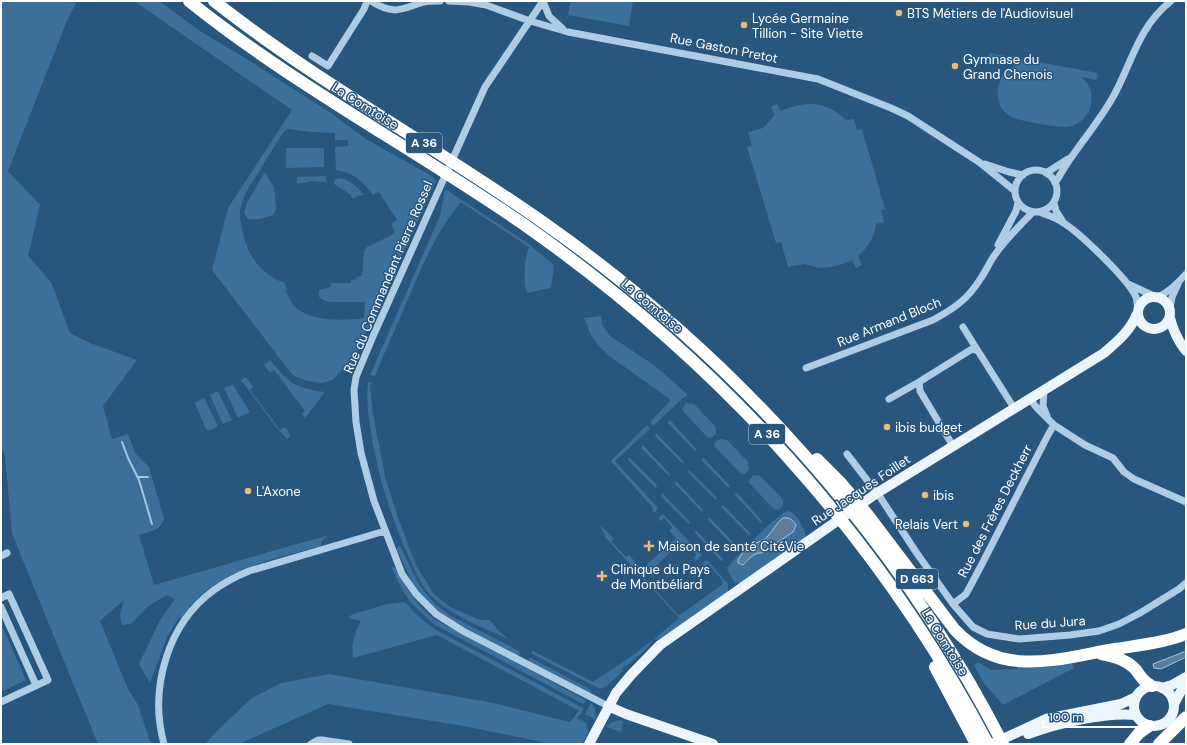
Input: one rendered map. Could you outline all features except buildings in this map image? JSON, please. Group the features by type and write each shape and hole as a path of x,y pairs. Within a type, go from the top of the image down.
{"highway":[{"name":"La Comtoise","path":"189,1 245,44 288,73 442,170 528,228 599,280 646,319 715,381 770,437 821,494 852,533 888,582 938,658 973,728 988,744"},
{"name":"La Comtoise","path":"214,1 296,61 490,186 570,242 626,284 681,331 762,409 808,458 881,549 908,586 945,643 1003,744"},
{"name":"D 663","path":"762,409 806,448 852,496 899,555 947,621 966,640 986,653 1010,661 1037,661 1090,654 1168,640 1186,634"},
{"name":"D 663","path":"1090,654 1110,656 1124,660 1143,680 1157,687"},
{"path":"1159,744 1186,717"},
{"path":"1130,744 1139,733 1149,726"},
{"path":"973,728 976,744"}],"main road":[{"path":"1156,297 1167,303 1172,328 1184,348 1141,323 1138,311 1144,300 1156,297"},
{"name":"Rue Jacques Foillet","path":"589,744 616,693 631,674 660,645 877,493 1104,353 1124,336 1134,323 1138,311"},
{"path":"1153,329 1167,323 1170,313"},
{"name":"Rue Jacques Foillet","path":"1124,336 1138,329 1153,329"},
{"path":"992,744 1046,719 1121,704 1136,697 1144,689 1172,685 1186,677"},
{"path":"1136,697 1134,708 1136,716 1141,722 1149,726 1159,726 1167,721 1173,713 1174,704 1186,685"},
{"path":"1157,687 1168,693 1174,704"},
{"path":"608,706 626,714 713,744"},
{"path":"1007,744 1048,726 1116,714 1136,716"}],"street":[{"path":"312,56 328,66 364,9 367,1"},
{"path":"371,1 385,9 395,11 426,1 440,1"},
{"name":"Rue Gaston Pretot","path":"449,1 486,5 530,21 568,32 818,79 891,108 928,128 979,162 1015,191"},
{"path":"543,1 549,16 560,27 568,32"},
{"name":"Rue du Commandant Pierre Rossel","path":"543,1 485,87 374,334 356,377 354,390 356,422 361,453 374,501 402,574 416,594 436,614 463,631 608,706"},
{"path":"1055,183 1072,155 1100,118 1114,95 1139,39 1147,26 1157,13 1171,1"},
{"path":"1046,173 1059,166 1072,155"},
{"name":"Rue Gaston Pretot","path":"979,162 1023,175"},
{"path":"1063,222 1056,212 1054,203 1057,192 1052,178 1046,173 1034,171 1023,175 1019,179 1015,191 1018,202 1022,207 1051,216 1063,222 1093,247 1128,284 1136,297 1138,311"},
{"path":"993,257 1005,230 1016,211 1018,202"},
{"path":"1036,212 1045,210 1054,203"},
{"name":"Rue Armand Bloch","path":"806,368 933,320 949,311 966,298 982,277 993,257 1015,230 1036,212"},
{"path":"1128,284 1156,297 1164,294 1179,282 1186,274"},
{"path":"1170,313 1172,296 1179,282"},
{"path":"963,327 1014,408"},
{"path":"890,399 972,349 978,351"},
{"path":"918,382 920,391 953,446"},
{"path":"1044,390 1043,406 1047,416"},
{"path":"1029,398 1054,425 1085,445 1113,458 1124,472 1134,479 1186,502"},
{"name":"Rue des Frères Deckherr","path":"953,604 966,594 1054,425"},
{"name":"Rue du Jura","path":"847,454 877,493 923,563 953,604 972,627 986,634 1019,639 1099,631 1119,624 1179,589 1186,583"},
{"path":"164,744 160,728 158,694 161,674 167,653 181,625 193,608 213,590 229,580 249,571 385,531"},
{"path":"1,598 9,594 48,680 1,702"},
{"path":"1,607 36,685"},
{"path":"311,744 318,740 322,740 349,744"}],"shaded area":[{"path":"1,1 77,1 66,23 8,171 40,205 28,256 51,282 70,333 90,343 137,360 103,406 112,439 128,434 135,453 149,467 164,519 157,529 139,535 154,585 327,536 321,542 321,546 283,556 244,569 225,578 209,589 194,602 182,618 179,617 167,637 150,683 139,664 160,620 175,599 167,595 147,607 131,624 122,625 120,614 124,600 100,621 128,689 138,705 151,744 98,744 12,534 5,456 1,447"},
{"path":"134,1 159,1 197,29 331,113 366,139 432,176 436,181 370,327 357,352 333,380 322,383 308,381 296,377 291,373 212,270 228,208 292,110","holes":["287,129 335,133 335,140 348,140 348,146 335,147 336,170 342,171 357,178 373,195 379,192 397,220 391,224 395,232 392,235 367,247 364,251 362,276 355,277 357,279 351,280 351,283 331,283 331,287 319,290 319,297 325,301 365,302 364,318 336,320 308,315 300,311 293,305 285,291 287,289 285,283 268,274 256,262 244,237 240,208 246,192 283,133"]},
{"path":"571,1 633,1 629,26 568,15"},
{"path":"989,53 1098,73 1097,80 1081,77 1088,85 1091,92 1091,104 1087,115 1079,123 1067,127 1037,123 1010,116 1006,113 998,101 998,86 1003,74 1016,65 987,60"},
{"path":"777,104 781,111 798,105 815,104 823,106 838,113 846,120 854,119 857,130 862,129 885,209 881,210 884,222 876,224 874,234 870,242 858,256 862,265 856,268 852,260 831,267 820,268 804,264 788,267 781,242 776,243 747,147 752,146 748,132 763,128 775,115 771,107"},
{"path":"286,148 324,148 324,167 286,168"},
{"path":"264,173 274,187 276,209 273,215 260,219 248,219 244,213 247,203"},
{"path":"326,176 326,182 312,181 297,184 297,177"},
{"path":"338,178 350,182 364,195 357,196 354,199 351,195 334,184 334,181"},
{"path":"445,189 530,245 554,265 551,288 527,293 525,270 529,247 461,202 452,213 437,237 407,301 375,376 370,375 440,216"},
{"path":"601,316 602,325 610,336 654,365 687,394 687,396 653,426 650,422 671,400 608,355 598,345 591,335 584,318"},
{"path":"270,360 282,374 293,383 306,389 325,392 305,418 302,414 305,411 274,370 270,373 264,365"},
{"path":"246,377 253,387 250,390 280,430 285,427 290,437 287,439 277,428 241,380"},
{"path":"372,382 370,385 373,414 386,480 398,518 417,567 434,594 450,607 480,620 490,620 508,639 469,621 441,605 429,594 418,577 394,522 376,458 367,399 367,388 368,383"},
{"path":"233,385 250,412 238,418 224,388"},
{"path":"218,391 232,420 223,424 210,395"},
{"path":"204,398 218,426 209,431 206,429 195,404"},
{"path":"686,403 694,404 715,426 716,434 711,438 707,437 682,410"},
{"path":"669,420 697,450 695,451 668,423"},
{"path":"647,425 650,429 615,461 658,508 655,513 652,511 653,508 611,461"},
{"path":"656,433 684,462 683,464 655,436"},
{"path":"721,439 727,440 748,462 749,470 744,475 740,473 714,446 716,441"},
{"path":"643,445 670,474 669,476 641,448"},
{"path":"629,457 657,485 656,488 628,460"},
{"path":"703,457 730,486 729,488 701,460"},
{"path":"689,470 717,498 716,500 688,472"},
{"path":"753,475 760,476 782,498 783,506 778,510 774,509 748,482"},
{"path":"676,481 703,510 702,512 675,484"},
{"path":"736,492 763,522 761,523 735,495"},
{"path":"662,493 690,522 689,524 661,496"},
{"path":"723,505 750,533 749,535 721,507"},
{"path":"788,511 791,512 800,522 806,537 740,584 734,582 727,568 765,528"},
{"path":"663,514 702,555 697,560 693,559 696,555 690,548 686,552 681,546 678,545 644,577 678,615 723,584 723,581 708,564 704,567 703,566 705,561 708,561 728,584 728,592 658,640 654,639 679,618 605,537 600,525 614,539 612,542 626,557 629,555 642,569 676,538 669,531 672,527 664,518 661,521 659,520 659,517"},
{"path":"709,517 737,546 735,548 708,520"},
{"path":"783,518 789,518 795,523 796,525 793,532 762,553 754,555 743,565 738,563 738,560 746,549 765,539"},
{"path":"696,530 723,560 721,561 695,533"},
{"path":"400,546 419,585 434,603 451,616 519,651 520,655 518,656 448,619 431,607 415,588 396,548"},
{"path":"391,567 396,569 413,597 434,619 586,700 584,703 583,704 435,625 414,606 404,593"},
{"path":"405,602 431,627 583,708 581,714 576,718 586,722 588,733 582,744 552,744 463,726 328,704 239,744 205,744 252,698 281,683 329,674 494,703 570,722 579,711 437,635 353,658 352,648 361,621 349,618 351,615 387,604"},
{"path":"1,624 26,680 1,692"},
{"path":"651,641 643,652 621,670 623,671 607,686 600,689 531,653 533,651 593,682 635,654"},
{"path":"1186,651 1186,657 1161,669 1154,668 1153,664"},
{"path":"529,657 589,689 591,691 590,694 529,661"},
{"path":"978,662 991,670 1044,667 1072,663 1074,668 1003,705 983,682 974,665"},
{"path":"591,703 595,708 596,720 585,714"},
{"path":"620,720 623,721 621,732 607,727 612,722"}],"waterway":[{"path":"122,442 139,480 152,524"},
{"path":"138,477 148,477"}],"place":[{"name":"BTS Métiers de l'Audiovisuel","path":"899,13"},
{"name":"Lycée Germaine Tillion - Site Viette","path":"744,25"},
{"name":"Gymnase du Grand Chenois","path":"955,66"},
{"name":"ibis budget","path":"887,427"},
{"name":"L'Axone","path":"248,491"},
{"name":"ibis","path":"925,495"},
{"name":"Relais Vert","path":"966,524"},
{"name":"Maison de santé CitéVie","path":"649,546"},
{"name":"Clinique du Pays de Montbéliard","path":"602,576"}]}
